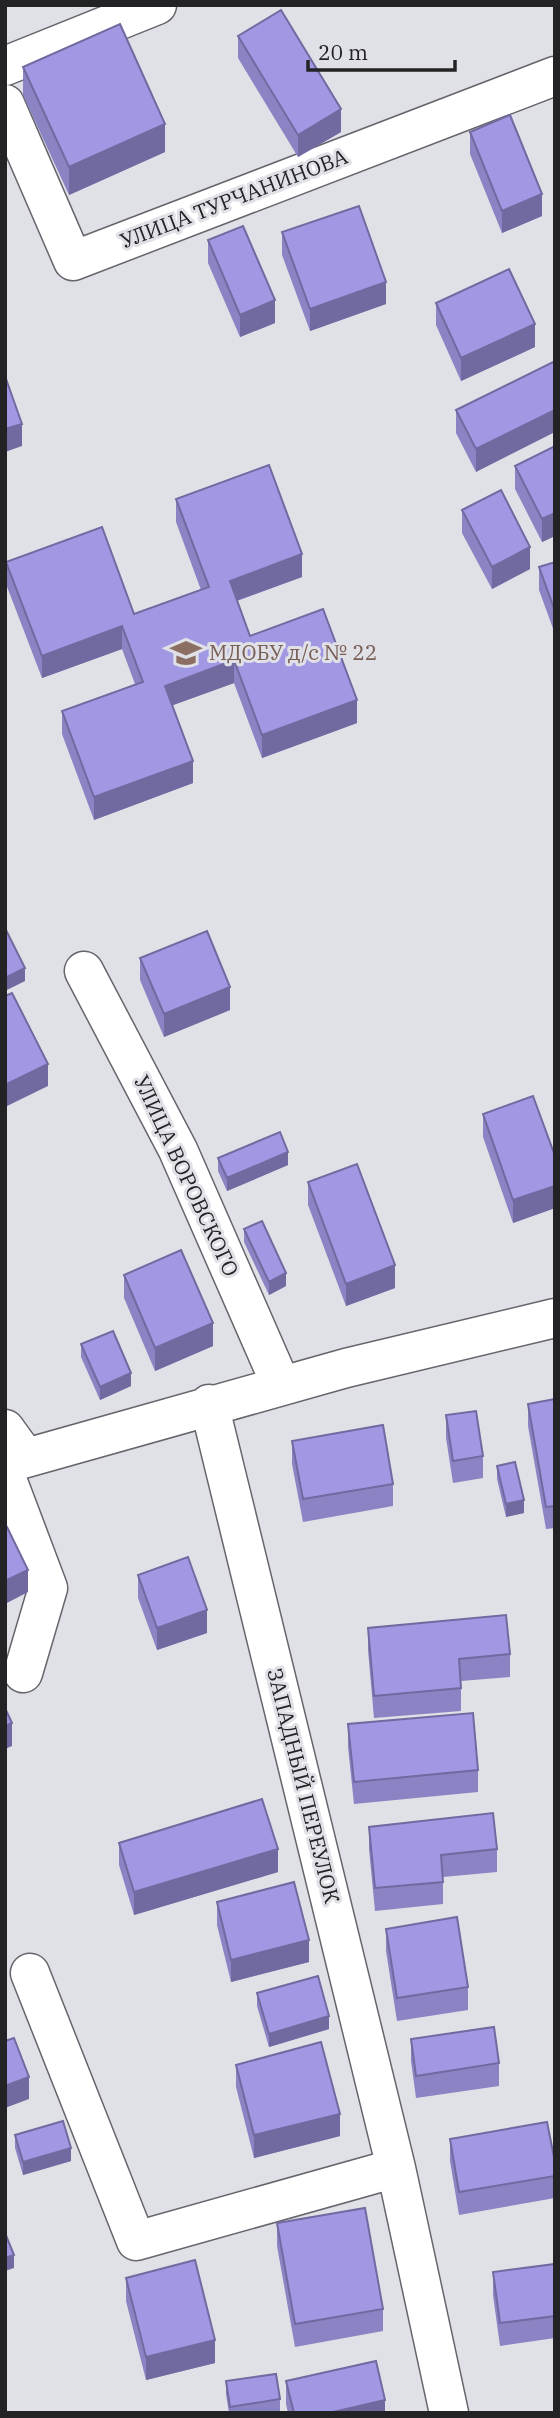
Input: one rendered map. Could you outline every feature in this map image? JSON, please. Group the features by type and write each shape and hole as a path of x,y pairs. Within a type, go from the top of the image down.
{"street":[{"path":"5,66 157,5"},
{"name":"УЛИЦА ТУРЧАНИНОВА","path":"5,104 73,261 555,76"},
{"name":"УЛИЦА ВОРОВСКОГО","path":"84,971 178,1150 281,1385"},
{"path":"23,1673 48,1588 10,1456 281,1385 555,1318"},
{"name":"ЗАПАДНЫЙ ПЕРЕУЛОК","path":"209,1404 396,2168 449,2413"},
{"path":"30,1973 136,2241 396,2168"}],"building":[{"path":"281,10 341,109 298,135 238,36"},
{"path":"120,24 165,124 69,167 23,67"},
{"path":"510,115 542,194 502,211 470,132"},
{"path":"359,206 386,282 310,309 282,232"},
{"path":"243,226 275,300 240,315 208,240"},
{"path":"509,269 535,324 461,358 436,303"},
{"path":"555,361 555,410 476,449 456,410"},
{"path":"5,376 22,424 5,429"},
{"path":"555,446 555,513 542,519 515,466"},
{"name":"МДОБУ д/с № 22","path":"269,465 302,554 230,581 250,636 323,609 357,700 262,735 234,660 165,686 193,761 94,797 62,711 143,682 122,626 42,656 6,562 102,527 134,614 209,587 176,499"},
{"path":"501,490 530,547 492,567 462,510"},
{"path":"555,562 555,611 539,567"},
{"path":"5,928 25,968 5,978"},
{"path":"207,931 230,987 164,1014 140,958"},
{"path":"12,993 48,1064 5,1085 5,996"},
{"path":"533,1096 555,1156 555,1186 513,1200 483,1114"},
{"path":"280,1132 288,1152 227,1178 218,1158"},
{"path":"357,1164 395,1265 346,1284 308,1182"},
{"path":"262,1221 286,1273 269,1282 244,1229"},
{"path":"181,1250 213,1323 155,1348 124,1275"},
{"path":"113,1331 131,1373 100,1387 81,1344"},
{"path":"555,1399 555,1506 546,1507 528,1404"},
{"path":"476,1411 483,1456 453,1461 446,1415"},
{"path":"383,1425 393,1484 303,1499 292,1441"},
{"path":"515,1462 524,1500 506,1504 497,1466"},
{"path":"7,1527 28,1570 5,1581 5,1528"},
{"path":"188,1557 207,1610 157,1628 138,1575"},
{"path":"506,1615 510,1654 459,1659 461,1688 374,1696 368,1628"},
{"path":"5,1708 12,1723 5,1726"},
{"path":"473,1713 478,1770 354,1782 348,1724"},
{"path":"262,1799 278,1849 134,1892 119,1843"},
{"path":"493,1813 497,1849 441,1855 443,1882 375,1888 369,1827"},
{"path":"294,1882 309,1940 231,1960 217,1902"},
{"path":"457,1917 468,1987 397,1998 386,1929"},
{"path":"318,1976 329,2016 269,2034 257,1993"},
{"path":"494,2027 499,2063 416,2076 411,2039"},
{"path":"14,2038 29,2077 5,2086 5,2041"},
{"path":"321,2042 340,2114 254,2135 236,2065"},
{"path":"63,2121 71,2148 23,2162 15,2135"},
{"path":"547,2122 555,2176 459,2192 450,2139"},
{"path":"365,2208 383,2309 295,2324 277,2223"},
{"path":"5,2233 14,2255 5,2258"},
{"path":"195,2260 215,2340 146,2357 126,2278"},
{"path":"555,2264 555,2316 500,2323 493,2272"},
{"path":"376,2361 385,2400 329,2413 294,2413 286,2381"},
{"path":"276,2374 280,2399 230,2407 226,2381"}],"place":[{"name":"МДОБУ д/с № 22","path":"186,653"}]}
